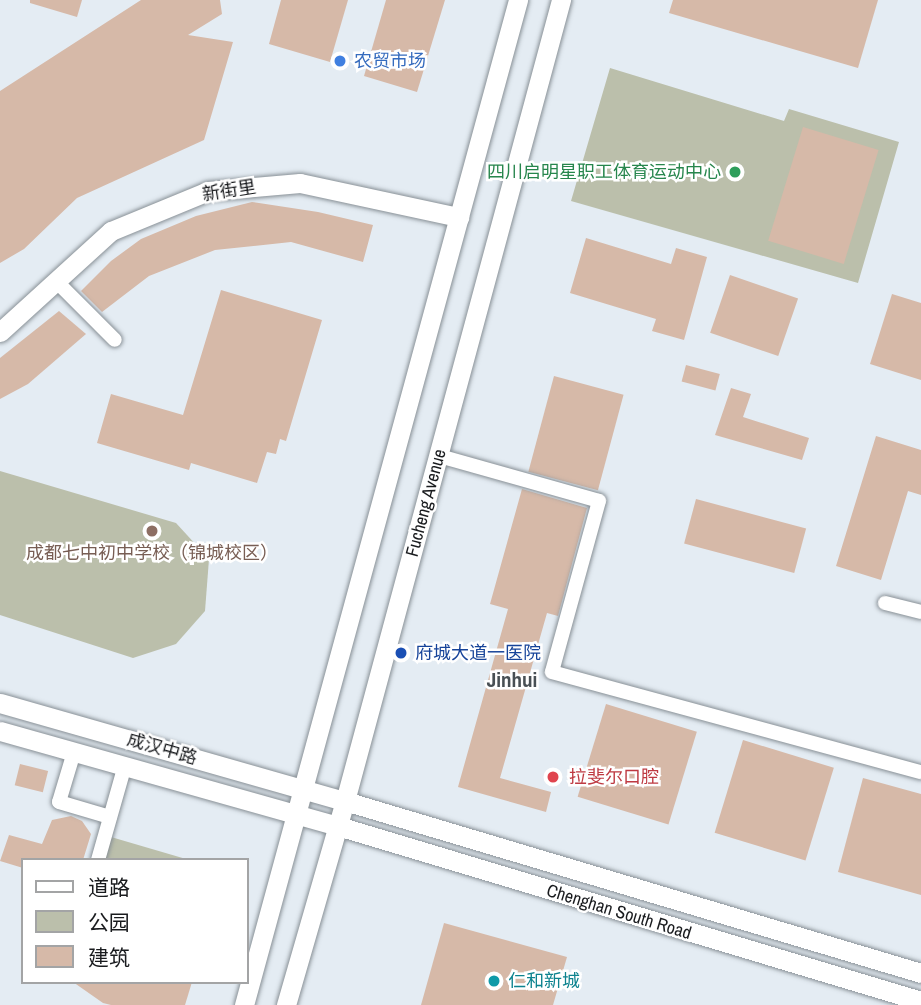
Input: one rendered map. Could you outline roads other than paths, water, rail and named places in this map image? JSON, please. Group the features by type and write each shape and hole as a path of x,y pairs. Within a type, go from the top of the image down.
{"main road":[{"path":"249,976 297,816 518,0"},
{"name":"Fucheng Avenue","path":"286,1005 345,801 561,0"},
{"name":"新街里","path":"0,332 111,231 208,191 300,183 459,217"},
{"name":"成汉中路","path":"0,703 324,795"},
{"name":"成汉中路","path":"0,731 318,822"},
{"name":"Chenghan South Road","path":"324,795 921,973"},
{"name":"Chenghan South Road","path":"318,822 921,1001"},
{"path":"244,1005 248,984"}],"street":[{"path":"56,281 115,340"},
{"path":"439,456 599,501 552,672 921,772"},
{"path":"885,603 921,612"},
{"path":"74,752 59,802 110,817"},
{"path":"99,858 125,765"}],"place":[{"name":"农贸市场","path":"340,61"},
{"name":"四川启明星职工体育运动中心","path":"735,172"},
{"name":"成都七中初中学校（锦城校区）","path":"152,531"},
{"name":"府城大道一医院","path":"401,653"},
{"name":"拉斐尔口腔","path":"553,777"},
{"name":"仁和新城","path":"494,981"}],"district":[{"name":"Jinhui","path":"512,680"}]}
